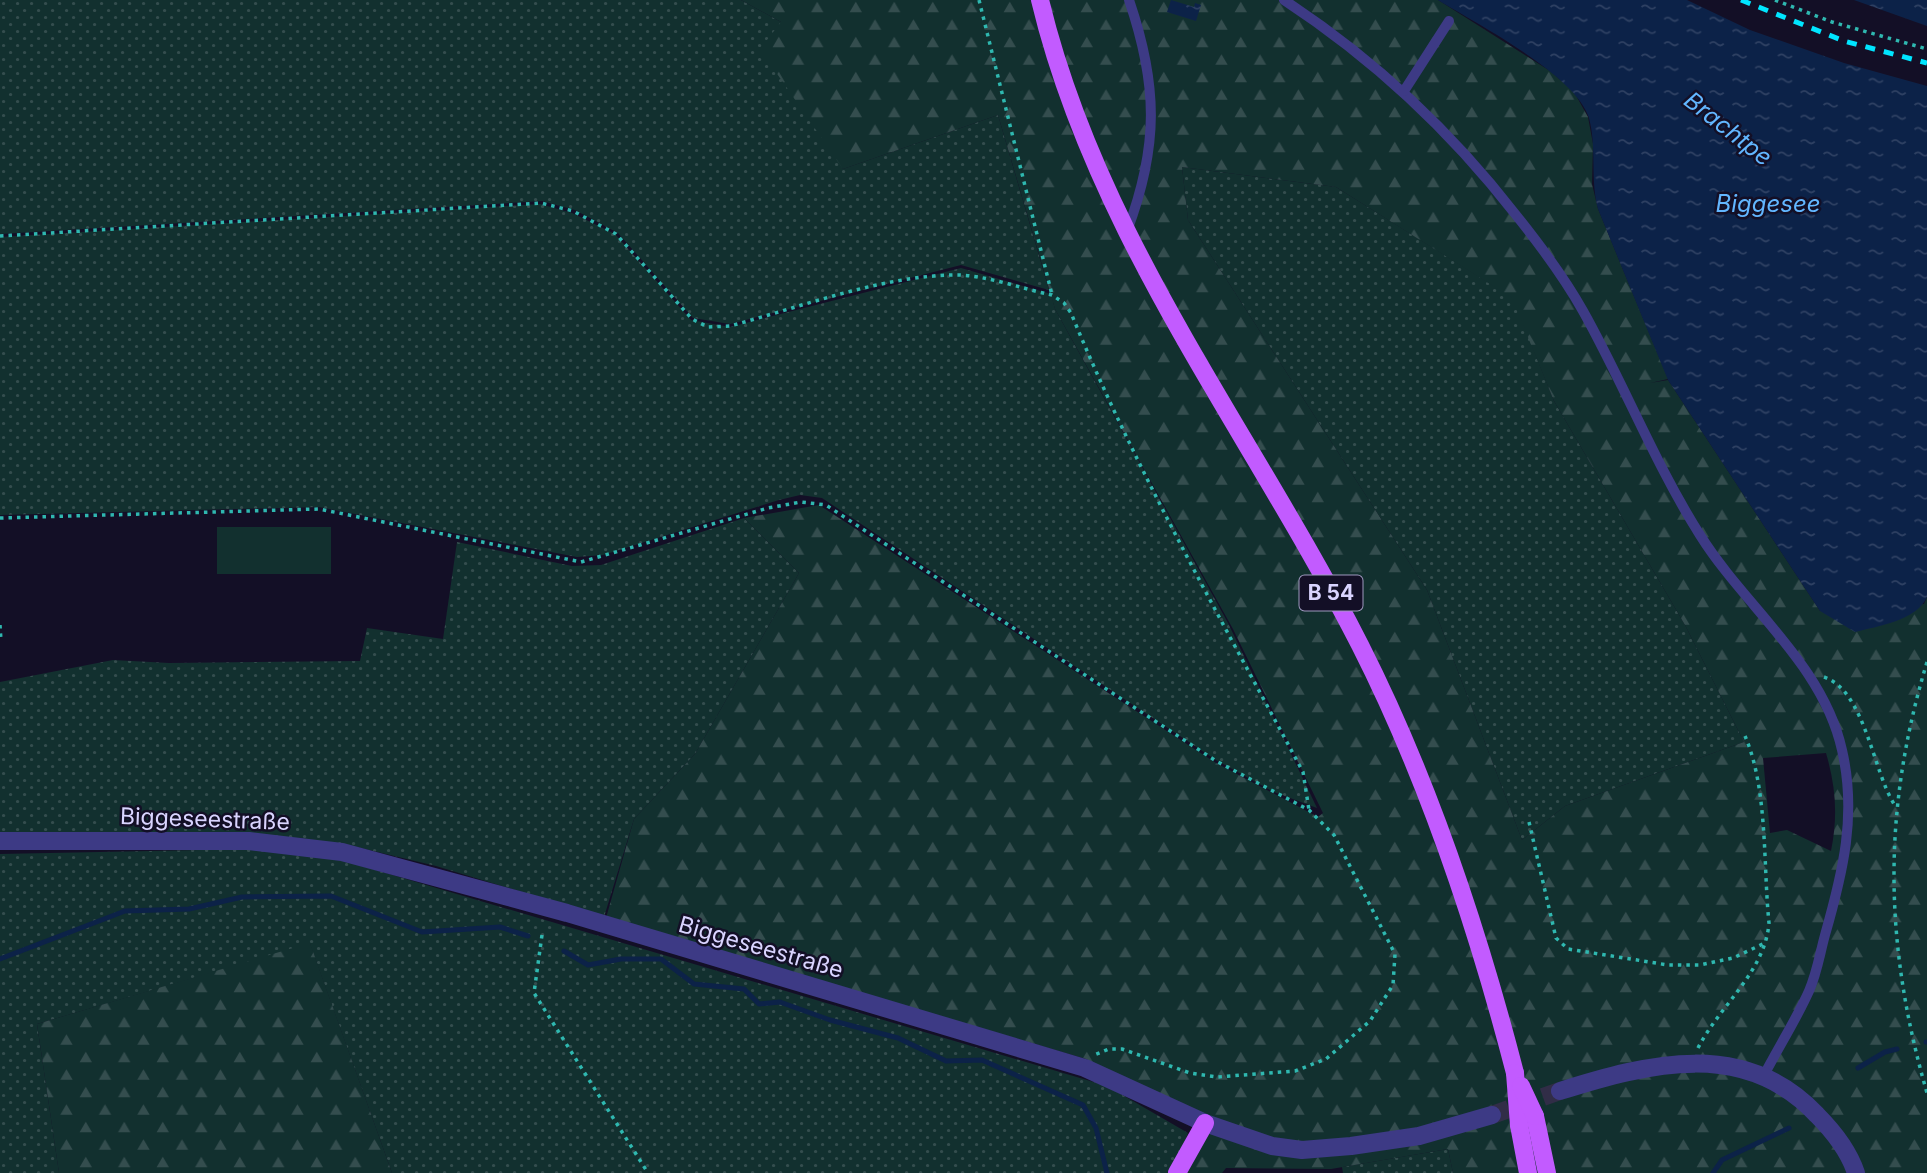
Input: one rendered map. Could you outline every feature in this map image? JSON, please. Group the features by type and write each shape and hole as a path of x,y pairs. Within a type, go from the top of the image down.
{"main road":[{"name":"B 54","path":"1040,1 1063,79 1127,233 1165,305 1360,645 1395,720 1462,887 1527,1120 1547,1173"},
{"name":"B 54","path":"1527,1120 1528,1173"},
{"path":"1177,1173 1205,1123"}],"street":[{"name":"Biggeseestraße","path":"0,841 249,841 342,852 567,913 1085,1068 1205,1123 1272,1146 1302,1150 1419,1136 1492,1115"},
{"path":"1560,1091 1611,1075 1691,1062 1725,1065 1763,1077 1802,1099 1825,1123 1857,1173"}],"lane":[{"path":"1127,233 1142,194 1153,121 1147,58 1129,0"},
{"path":"1284,0 1356,51 1404,91 1458,144 1541,247 1582,309 1699,534 1737,587 1812,679 1830,713 1842,749 1849,801 1849,837 1844,870 1810,989 1763,1077"},
{"path":"1404,91 1449,22"}],"path":[{"path":"979,0 1052,295"},
{"path":"1775,0 1832,22 1927,49"},
{"path":"0,236 541,203 573,211 616,234 692,319 708,327 730,326 893,283 936,277 959,275 1052,295 1064,303 1071,313 1103,390 1164,511 1303,772 1309,810"},
{"path":"0,517 319,509 581,562 601,559 768,508 818,502 1216,761 1309,810 1334,835 1395,954 1394,985 1370,1021 1326,1059 1295,1071 1216,1077 1190,1073 1122,1049 1098,1052 1085,1068"},
{"path":"0,625 1,641"},
{"path":"1927,662 1917,695 1895,806 1896,933 1913,1045 1927,1093"},
{"path":"1812,679 1824,676 1833,680 1847,699 1863,724 1886,791 1895,806"},
{"path":"1691,1062 1704,1036 1742,986 1767,943 1769,923 1757,782 1753,755 1745,736"},
{"path":"1529,822 1556,937 1569,949 1668,965 1700,965 1733,958 1767,943"},
{"path":"542,935 534,993 648,1173"}],"green space":[{"path":"0,0 741,0 781,22 843,169 998,115 1049,290 961,265 730,324 693,318 618,233 575,210 542,201 0,234"},
{"path":"741,0 1438,0 1550,71 1574,92 1588,117 1593,144 1592,184 1598,209 1668,379 1650,383 1668,380 1820,611 1924,604 1927,597 1927,1173 1453,1173 1448,1149 1331,1169 1226,1168 1222,1173 1174,1173 1200,1123 1086,1059 606,918 634,819 695,754 799,573 744,518 819,505 1216,763 1318,817 1323,813 1233,629 1055,309 998,115 843,169 760,49 781,22","holes":["1182,167 1336,187 1512,298 1554,401 1685,625 1744,742 1565,806 1522,840 1427,590 1188,220","1826,753 1835,802 1831,851 1787,830 1770,833 1763,758"]},
{"path":"1182,167 1336,187 1513,298 1554,401 1685,625 1744,742 1565,806 1522,840 1427,590 1188,220"},
{"path":"540,204 572,213 615,234 691,320 730,327 961,268 1051,294 1055,309 1228,623 1317,808 1274,792 1216,760 822,498 800,495 779,500 603,555 577,557 319,507 0,515 0,237"},
{"path":"744,518 799,573 695,754 634,819 604,917 436,866 344,844 0,837 0,682 113,660 169,663 360,661 367,628 443,639 457,542 572,566 601,565"},
{"path":"217,527 331,527 331,574 217,574"},
{"path":"250,849 342,860 1107,1086 1188,1133 1174,1173 392,1173 310,944 37,1024 59,1173 0,1173 0,854"},
{"path":"310,943 392,1173 59,1173 37,1024"},
{"path":"1448,1149 1453,1173 1343,1173 1342,1167"}],"water":[{"path":"1171,0 1194,7 1195,3 1201,5 1196,21 1167,12"},
{"name":"Biggesee","path":"1438,0 1687,0 1750,30 1844,63 1927,86 1927,597 1914,612 1885,625 1855,632 1820,611 1668,380 1598,209 1591,129 1589,118 1580,102 1546,68"},
{"path":"1854,0 1927,0 1927,26"}],"waterway":[{"path":"0,959 125,911 189,909 242,897 331,896 422,932 500,927 528,936"},
{"path":"564,951 588,965 621,959 661,959 694,984 744,989 759,1004 780,1002 830,1020 898,1038 946,1061 982,1060 1083,1105 1096,1128 1107,1173"},
{"path":"1858,1068 1885,1052 1897,1049"},
{"path":"1713,1173 1722,1160 1789,1128"}],"tunnel":[{"path":"1492,1115 1560,1091"}],"railway":[{"path":"1741,0 1844,41 1927,63"}],"water label":[{"name":"Brachtpe","path":"1728,129"}]}
